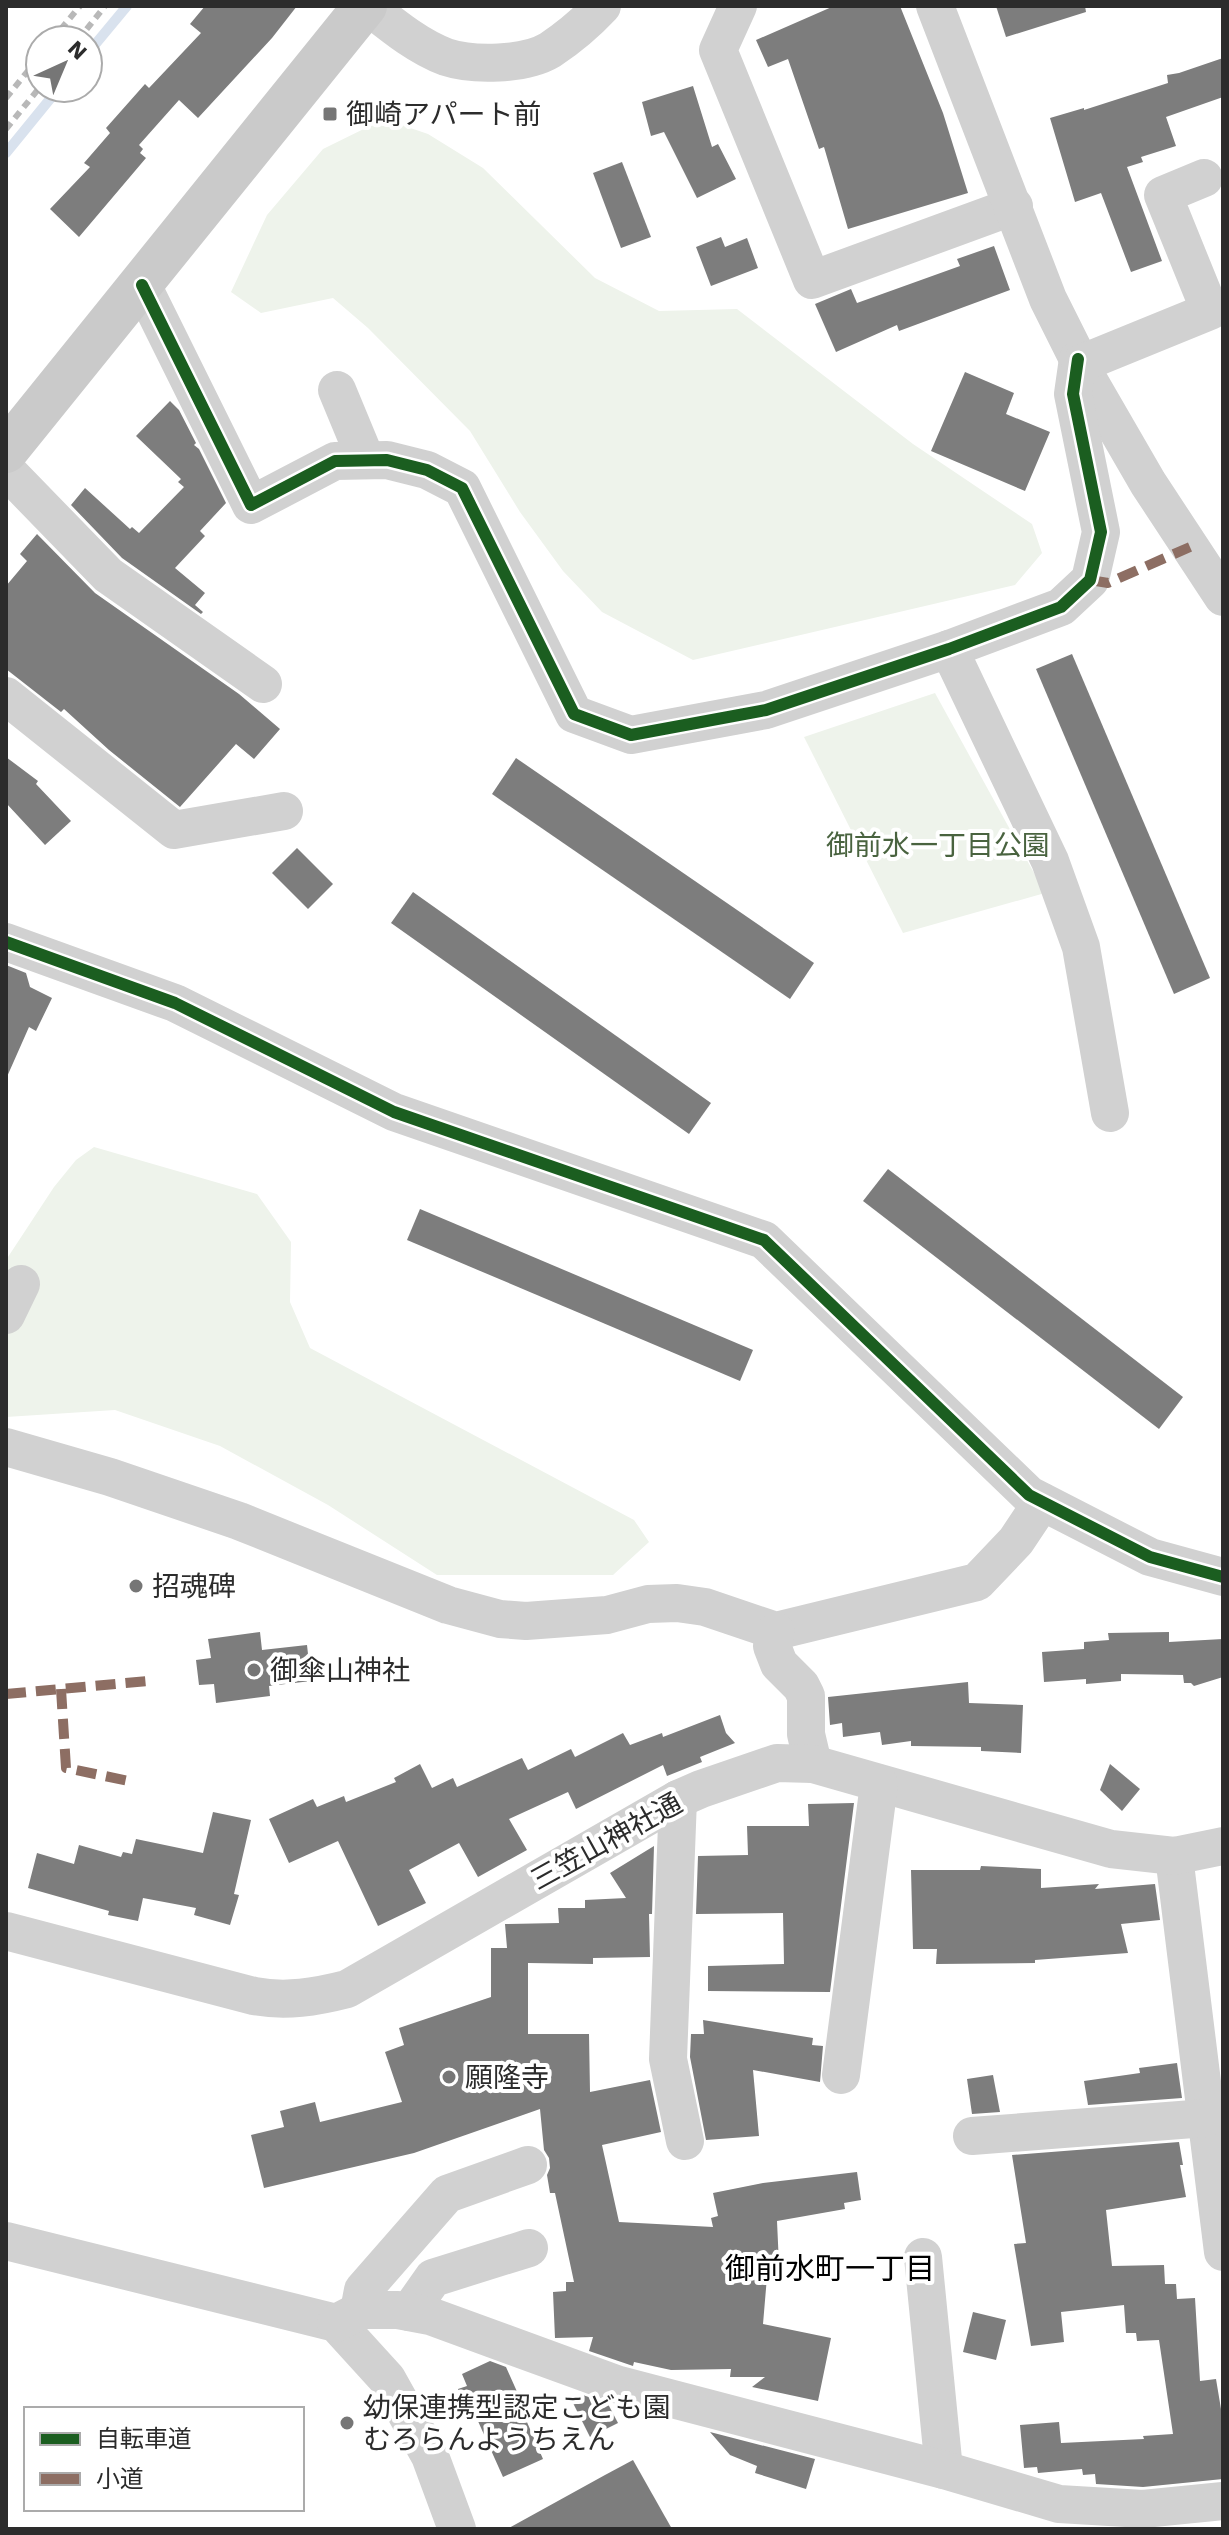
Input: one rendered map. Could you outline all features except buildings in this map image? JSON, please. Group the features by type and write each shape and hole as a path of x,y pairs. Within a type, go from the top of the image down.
{"street":[{"path":"6,451 367,6 403,34 445,56 491,63 548,51 602,6"},
{"path":"738,6 718,50 812,280 1014,206"},
{"path":"935,6 1048,299 1079,362 1148,483 1223,597"},
{"path":"1079,362 1210,311 1163,195 1204,178"},
{"path":"142,285 237,513 335,461 387,460 427,470 462,488 574,714 631,735 766,710 949,649 1061,607 1090,580 1101,532 1073,394 1079,362"},
{"path":"337,390 366,460"},
{"path":"6,470 108,575 263,684"},
{"path":"949,649 1050,861 1081,947 1110,1113"},
{"path":"6,696 174,830 284,811"},
{"path":"6,942 175,1003 394,1112 764,1240 1029,1495 1150,1557 1223,1577"},
{"path":"6,1447 110,1477 239,1521 474,1613 526,1621 607,1615 648,1604 677,1603 705,1607 776,1631 977,1582 1016,1541 1042,1502"},
{"path":"776,1631 772,1646 779,1664 801,1686 806,1696 806,1734 813,1764"},
{"name":"三笠山神社通","path":"6,1931 254,1996 275,2000 320,1996 347,1989 678,1799 777,1763 813,1764 1111,1849 1174,1856 1223,1846"},
{"path":"841,2075 879,1784"},
{"path":"678,1799 668,2059 685,2141"},
{"path":"1174,1856 1206,2118 1220,2204 1223,2252"},
{"path":"972,2136 1206,2118"},
{"path":"348,2317 363,2290 447,2194 528,2165"},
{"path":"6,2241 348,2317 409,2312 430,2316 619,2385 944,2470 1061,2516 1223,2501"},
{"path":"409,2312 433,2278 529,2248"},
{"path":"923,2257 944,2470"},
{"path":"348,2317 430,2456 457,2529"}],"green space":[{"path":"384,119 428,134 483,168 595,278 659,311 737,309 913,444 1032,524 1042,553 1015,585 693,660 602,612 563,571 520,512 470,431 368,328 333,298 261,313 231,292 267,215 323,149"},
{"name":"御前水一丁目公園","path":"935,693 1045,893 903,933 804,737"},
{"path":"94,1147 257,1194 291,1242 290,1302 310,1348 634,1520 649,1542 613,1575 437,1575 328,1505 220,1446 115,1410 6,1417 6,1260 54,1187 76,1160"}],"waterway":[{"path":"104,34 127,6"},
{"path":"6,153 46,104"}],"railway":[{"path":"65,24 80,6"},
{"path":"91,24 105,6"},
{"path":"6,98 24,76"},
{"path":"6,129 26,104"}],"marked path":[{"path":"1090,580 1108,583 1190,547"},
{"path":"6,1694 148,1681"},
{"path":"61,1689 66,1768 129,1781"}],"cycle path":[{"path":"142,285 251,505 335,461 387,460 427,470 462,488 574,714 631,735 766,710 949,649 1061,607 1090,580 1101,532 1073,394 1078,359"},
{"path":"6,942 175,1003 394,1112 764,1240 1029,1495 1150,1557 1223,1577"}],"place":[{"name":"御崎アパート前","path":"330,114"},
{"name":"招魂碑","path":"136,1586"},
{"name":"御傘山神社","path":"254,1670"},
{"name":"願隆寺","path":"449,2077"},
{"name":"幼保連携型認定こども園 むろらんようちえん","path":"347,2423"}],"district":[{"name":"御前水町一丁目","path":"830,2269"}]}
